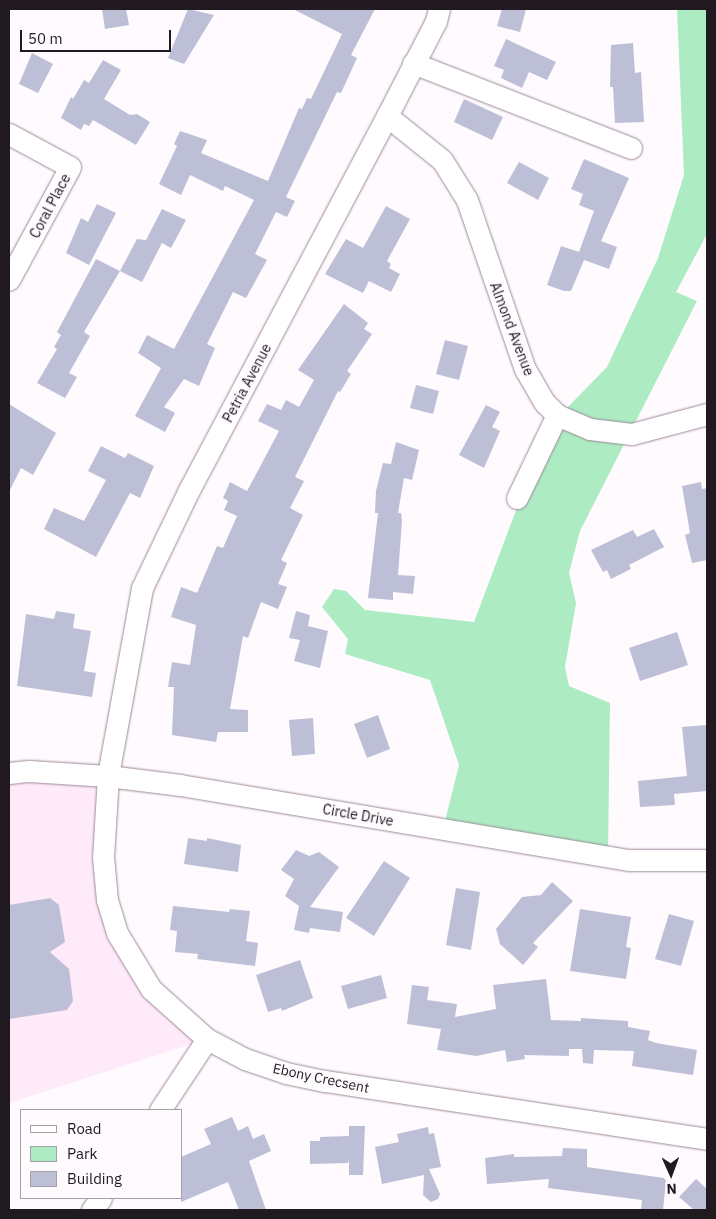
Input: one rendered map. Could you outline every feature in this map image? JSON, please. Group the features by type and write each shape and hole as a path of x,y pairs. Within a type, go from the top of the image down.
{"street":[{"name":"Petria Avenue","path":"108,776 138,604 152,565 387,116 413,62 436,21 439,9"},
{"path":"413,62 631,148"},
{"name":"Almond Avenue","path":"387,116 442,160 467,200 525,369 545,402 557,415 590,429 632,434 707,414"},
{"name":"Coral Place","path":"9,134 70,167 9,280"},
{"path":"517,498 557,415"},
{"name":"Circle Drive","path":"9,773 29,771 108,776 180,785 630,860 707,860"},
{"name":"Ebony Crecsent","path":"108,776 103,857 106,900 117,933 150,989 207,1039 245,1059 286,1073 325,1081 707,1139"},
{"path":"161,1109 207,1039"},
{"path":"92,1210 100,1199"}],"shaded area":[{"path":"9,771 110,775 104,857 133,962 207,1039 9,1103"}],"green space":[{"path":"677,9 707,9 707,234 676,292 697,301 580,531 569,573 576,603 565,667 569,686 610,703 608,856 443,829 459,765 430,680 345,654 348,639 322,607 334,589 346,591 365,610 474,622 521,497 561,414 607,367 658,258 684,175"}],"building":[{"path":"102,9 126,9 129,25 105,29"},
{"path":"188,9 214,15 184,64 168,58"},
{"path":"293,9 375,9 351,55 357,58 341,93 337,92 286,197 295,201 287,217 276,212 255,254 267,260 246,298 233,292 207,344 215,348 199,386 184,379 164,407 175,413 165,432 135,416 161,368 138,353 147,335 174,349 254,200 225,186 223,191 190,175 181,195 159,184 177,146 174,144 180,131 207,140 201,153 268,181 299,108 302,109 307,98 311,99 342,34"},
{"path":"502,9 526,9 520,32 497,26"},
{"path":"506,39 556,62 547,80 529,72 522,88 501,78 504,70 494,66"},
{"path":"633,43 635,73 641,72 644,122 615,123 613,87 610,87 611,45"},
{"path":"32,53 53,64 38,93 19,84"},
{"path":"103,60 121,70 104,99 130,115 137,114 150,122 136,145 93,120 89,126 84,124 81,130 61,118 71,97 73,99 84,80 89,83"},
{"path":"464,99 503,117 492,140 454,122"},
{"path":"584,159 629,178 601,241 617,247 609,269 584,260 571,291 564,291 547,285 561,246 579,252 594,211 579,205 583,194 571,189"},
{"path":"519,162 549,178 538,200 507,183"},
{"path":"97,204 116,213 89,265 66,253 81,218 88,222"},
{"path":"386,206 410,219 387,261 391,264 389,268 400,274 391,292 369,281 363,293 325,274 346,239 363,248"},
{"path":"162,209 186,220 171,248 162,243 142,282 120,271 137,239 146,240"},
{"path":"96,259 120,271 84,332 90,336 69,373 77,377 65,398 37,383 57,349 54,347 61,335 57,332"},
{"path":"344,304 368,323 364,329 372,334 347,371 351,374 340,392 338,391 295,477 304,481 290,508 303,515 281,560 287,563 278,584 287,587 278,609 261,602 248,638 243,636 230,709 248,710 248,732 218,732 216,742 172,735 174,687 168,687 172,662 190,665 196,625 171,617 181,587 197,593 217,546 223,548 237,516 224,510 228,501 223,498 230,482 247,491 279,431 258,421 267,404 281,410 286,400 299,407 314,380 298,370"},
{"path":"445,340 468,346 459,380 436,374"},
{"path":"416,385 439,391 433,414 410,408"},
{"path":"9,404 56,433 33,475 21,468 9,492"},
{"path":"486,405 500,412 492,427 500,431 484,468 459,455"},
{"path":"396,442 419,450 412,480 404,478 398,513 401,513 402,521 398,575 415,576 413,594 393,592 393,600 368,598 378,513 375,513 376,491 383,463 391,464"},
{"path":"101,446 125,458 128,453 154,466 140,498 130,493 96,557 44,529 54,508 84,521 106,480 88,471"},
{"path":"701,482 702,489 707,488 707,560 692,563 685,535 690,533 682,486"},
{"path":"654,529 664,547 629,565 631,569 611,579 607,570 603,572 591,550 633,530 637,537"},
{"path":"56,611 75,614 73,628 91,631 84,671 96,673 92,697 17,686 26,614 54,619"},
{"path":"296,611 310,615 308,626 328,631 320,668 294,661 300,640 289,638"},
{"path":"677,632 688,665 640,681 629,648"},
{"path":"378,715 390,749 367,758 354,724"},
{"path":"313,718 315,754 292,756 289,720"},
{"path":"707,725 707,791 674,794 675,805 640,807 638,781 687,776 682,727"},
{"path":"188,838 207,841 207,838 241,845 238,872 184,864"},
{"path":"296,850 309,856 319,852 339,867 310,907 343,912 340,932 310,928 309,933 294,930 299,906 285,896 294,879 281,870"},
{"path":"384,861 410,878 374,936 346,918"},
{"path":"552,882 573,901 533,943 538,947 523,965 500,944 496,929 522,897 541,895"},
{"path":"456,888 480,892 471,950 446,945"},
{"path":"50,898 59,905 65,942 50,952 69,969 73,1001 67,1010 9,1019 9,905"},
{"path":"173,906 229,912 230,909 250,911 246,941 258,943 255,966 197,959 198,954 175,952 177,931 170,930"},
{"path":"580,909 631,917 626,947 631,948 626,979 570,971"},
{"path":"669,914 694,921 681,966 655,959"},
{"path":"300,960 313,998 282,1011 281,1008 268,1012 256,975"},
{"path":"381,975 387,998 348,1009 341,986"},
{"path":"546,979 551,1020 581,1021 581,1018 628,1021 628,1027 650,1031 648,1040 697,1050 693,1075 632,1066 634,1051 594,1050 593,1064 583,1063 582,1049 569,1049 569,1056 524,1055 525,1059 507,1062 505,1050 476,1056 437,1050 441,1029 407,1024 412,985 429,987 427,1000 457,1004 455,1017 496,1009 493,985"},
{"path":"232,1117 238,1131 248,1126 253,1139 264,1134 271,1151 249,1161 266,1210 239,1210 228,1182 181,1202 182,1157 211,1144 204,1129"},
{"path":"349,1126 365,1126 363,1175 349,1175 349,1160 348,1163 310,1164 310,1141 320,1141 320,1137 349,1136"},
{"path":"428,1127 429,1134 434,1133 441,1167 429,1169 440,1194 438,1199 431,1202 423,1195 424,1175 382,1184 375,1147 399,1142 397,1134"},
{"path":"563,1148 587,1149 587,1167 664,1178 666,1181 663,1210 641,1210 642,1200 548,1188 549,1179 487,1184 485,1158 514,1154 514,1157 562,1156"},
{"path":"696,1179 707,1189 707,1210 694,1210 679,1197"}]}
